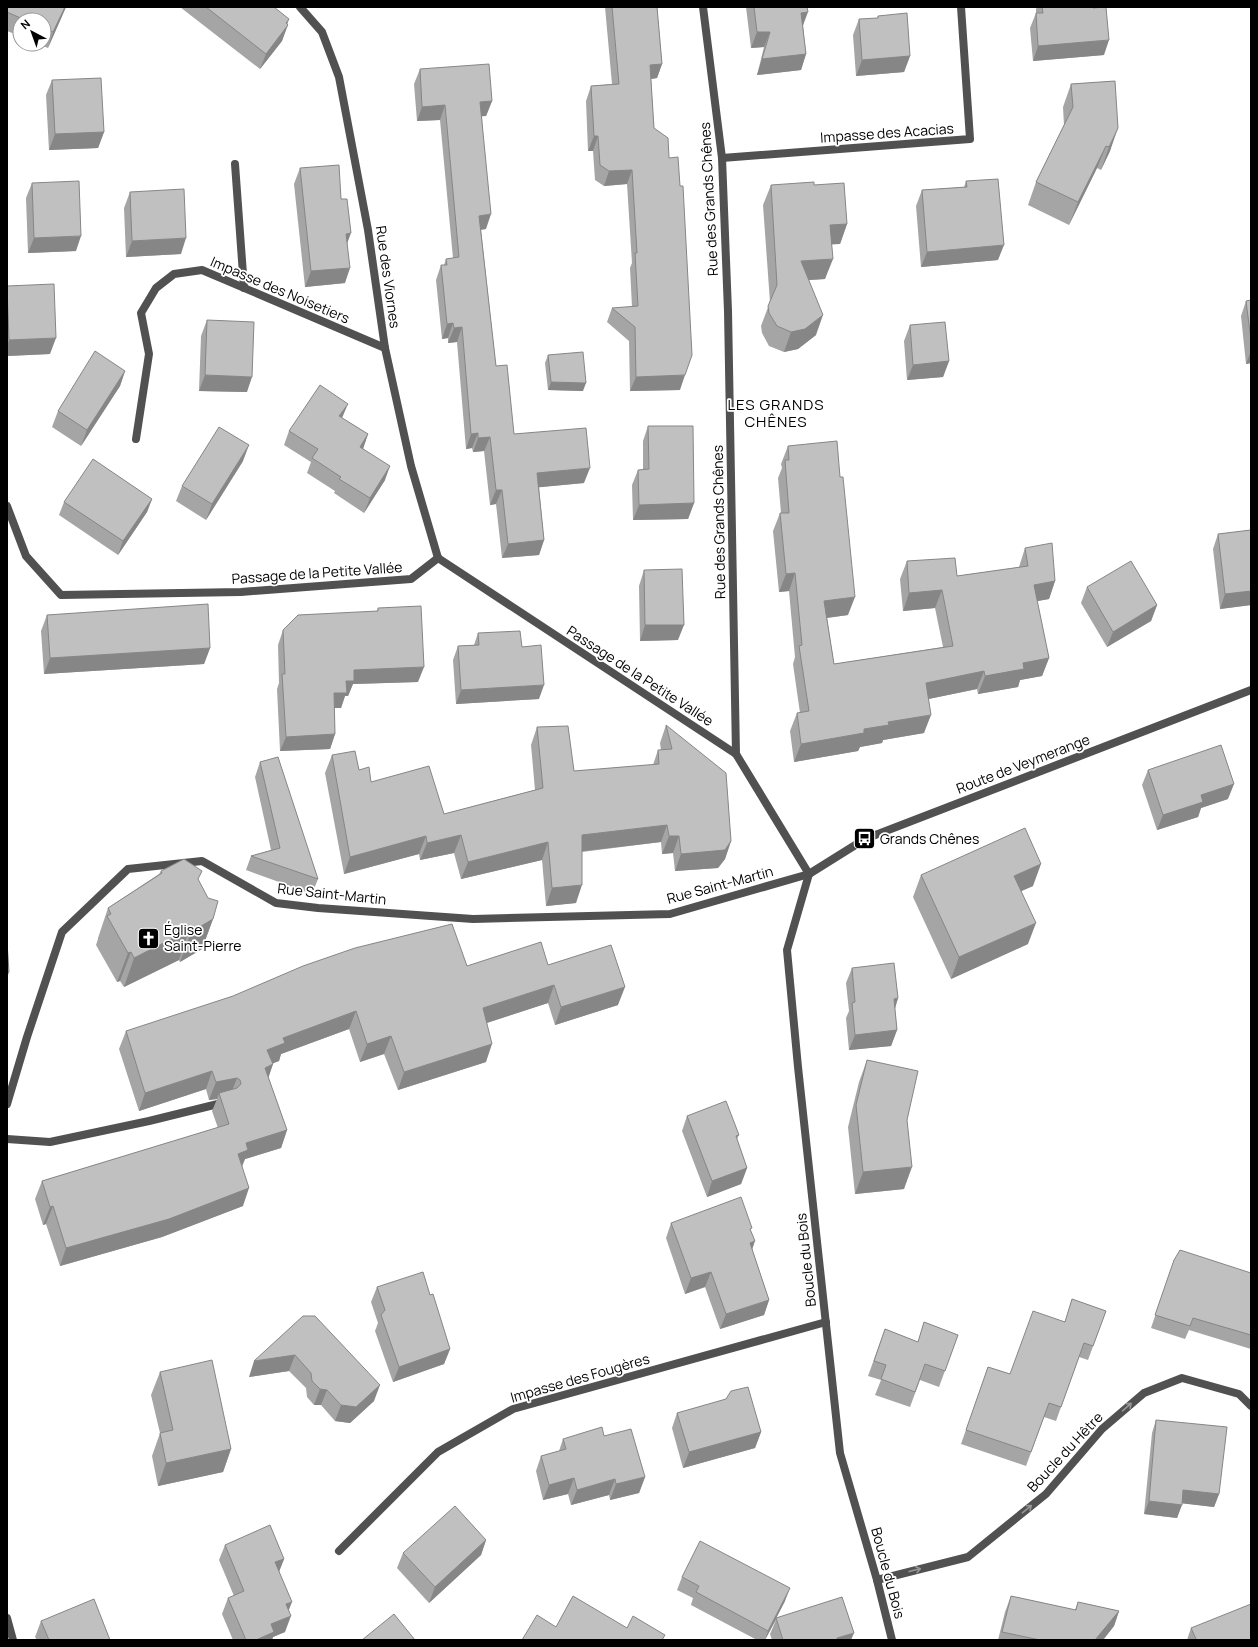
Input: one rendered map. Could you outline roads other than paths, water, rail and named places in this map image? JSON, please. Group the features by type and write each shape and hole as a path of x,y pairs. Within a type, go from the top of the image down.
{"street":[{"name":"Rue des Viornes","path":"300,7 322,32 339,77 368,230 385,348 411,466 438,558"},
{"name":"Rue des Grands Chênes","path":"703,7 722,158 728,327 736,754"},
{"name":"Impasse des Acacias","path":"722,158 970,140 961,7"},
{"path":"235,164 244,288"},
{"name":"Impasse des Noisetiers","path":"136,439 149,354 141,313 156,288 174,274 202,270 385,348"},
{"name":"Passage de la Petite Vallée","path":"7,506 26,556 61,595 241,592 411,579 438,558 736,754"},
{"name":"Route de Veymerange","path":"810,874 865,839 1251,690"},
{"path":"736,754 810,874"},
{"name":"Rue Saint-Martin","path":"7,1104 27,1037 62,932 128,869 202,861 276,903 473,919 670,914 810,874"},
{"name":"Boucle du Bois","path":"810,874 788,950 840,1453 877,1580 892,1640"},
{"path":"7,1139 50,1142 149,1121 229,1101"},
{"name":"Impasse des Fougères","path":"339,1551 438,1452 513,1409 826,1322"},
{"name":"Boucle du Hêtre","path":"877,1580 968,1557 1046,1494 1102,1429 1144,1393 1182,1378 1239,1394 1251,1406"},
{"path":"7,1618 13,1640"}],"place":[{"name":"Grands Chênes","path":"865,839"},
{"name":"Église Saint-Pierre","path":"148,938"}],"district":[{"name":"LES GRANDS CHÊNES","path":"776,414"}]}
